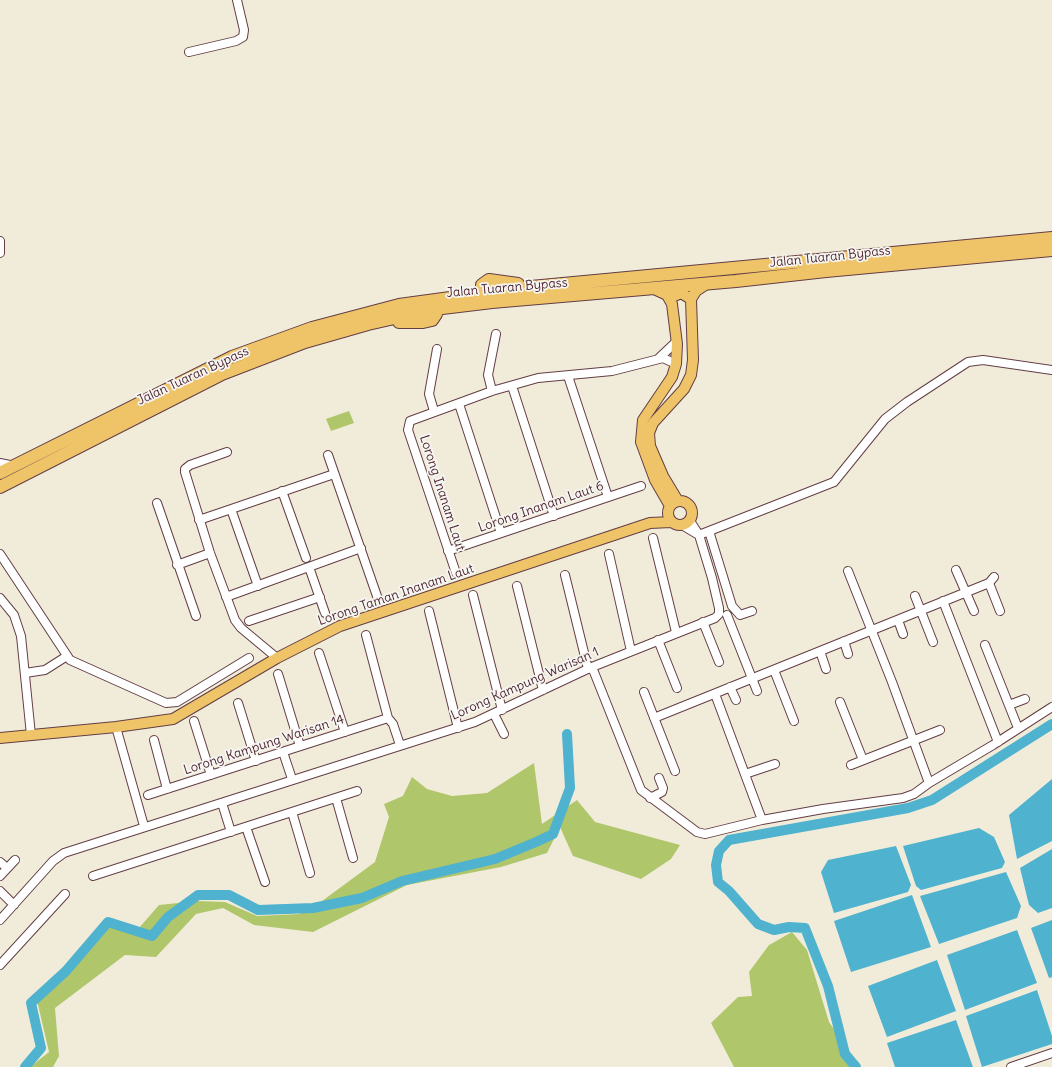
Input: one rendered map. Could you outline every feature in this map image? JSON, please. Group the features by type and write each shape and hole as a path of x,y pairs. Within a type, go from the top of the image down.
{"highway":[{"name":"Jalan Tuaran Bypass","path":"0,473 240,354 312,328 399,305 483,292 482,285 489,280 530,287 1052,238"},
{"name":"Jalan Tuaran Bypass","path":"399,305 430,306 434,309 492,302 654,289 1052,250"},
{"path":"483,292 492,302"},
{"name":"Jalan Tuaran Bypass","path":"0,487 222,374 305,342 368,324 428,322 436,316 434,309"}],"main road":[{"path":"672,511 663,476 650,446 649,433 653,422 684,389 691,375 693,360 691,299 696,291 708,283"},
{"path":"654,289 664,292 670,298 674,312 677,341 676,364 672,377 643,420 640,435 645,458 672,511"},
{"path":"670,298 681,292 691,299"},
{"path":"672,511 685,502 690,507 692,514 686,523"},
{"name":"Lorong Taman Inanam Laut","path":"0,738 116,727 163,721 180,716 277,658 321,634 348,623 650,523 672,511 686,523"}],"street":[{"path":"189,52 236,41 243,37 244,30 237,0"},
{"path":"0,241 0,253"},
{"path":"492,392 488,375 496,334"},
{"path":"657,359 677,341"},
{"path":"437,349 429,394 434,411 538,378 612,372 657,359 667,359 676,364"},
{"path":"699,535 834,482 885,419 907,402 968,362 983,360 1052,370"},
{"path":"568,376 608,497"},
{"path":"512,386 554,516"},
{"path":"459,404 501,534"},
{"name":"Lorong Inanam Laut","path":"434,411 410,421 408,430 456,573"},
{"path":"227,452 187,466 185,472 187,482 226,598 238,624 277,658"},
{"path":"328,455 378,599"},
{"path":"0,463 15,466"},
{"path":"199,520 334,474"},
{"name":"Lorong Inanam Laut 6","path":"448,552 641,486"},
{"path":"282,491 306,558"},
{"path":"157,502 177,565 196,616"},
{"path":"231,509 258,586"},
{"name":"Lorong Kampung Warisan 1","path":"0,920 61,854 144,826 222,803 292,779 458,728 494,714 590,668 676,632 715,618 719,612 714,584 699,535 686,523"},
{"path":"709,531 732,606 740,615 752,611"},
{"path":"653,538 676,632"},
{"path":"226,598 361,548"},
{"path":"177,565 210,553"},
{"path":"0,554 67,656 74,663 166,703 172,703 249,658"},
{"path":"609,554 631,651"},
{"path":"309,567 325,613"},
{"path":"956,570 974,611"},
{"path":"848,571 872,630 929,783"},
{"path":"565,575 590,668 639,786 650,798 674,816 701,833 710,833 762,820 829,808 903,798 914,794 929,783 998,742 1052,707"},
{"path":"654,718 690,709 715,694 966,592 991,580 1000,611"},
{"path":"516,586 543,690"},
{"path":"473,595 502,710"},
{"path":"915,596 933,642"},
{"path":"249,621 320,597"},
{"path":"0,598 8,607 18,626 25,673 31,735"},
{"path":"943,601 998,742"},
{"path":"429,612 458,728"},
{"path":"726,615 757,691"},
{"path":"898,620 903,634"},
{"path":"703,622 719,662"},
{"path":"366,635 388,718 393,724 400,745"},
{"path":"658,640 677,688"},
{"path":"844,641 848,654"},
{"path":"985,645 1018,728"},
{"path":"820,651 826,669"},
{"path":"320,653 345,732"},
{"path":"25,673 45,670 67,656"},
{"path":"798,660 802,669"},
{"path":"774,670 794,721"},
{"path":"278,674 300,746"},
{"path":"730,688 736,700"},
{"path":"644,692 675,771"},
{"path":"715,694 762,820"},
{"path":"1009,705 1025,699"},
{"path":"840,702 863,760"},
{"path":"238,703 256,761"},
{"path":"494,714 504,734"},
{"name":"Lorong Kampung Warisan 14","path":"148,795 388,718"},
{"path":"194,721 210,775"},
{"path":"116,727 144,826"},
{"path":"851,765 914,742 940,730"},
{"path":"154,740 168,789"},
{"path":"283,752 292,779"},
{"path":"745,774 775,764"},
{"path":"650,798 662,792 663,788 659,778"},
{"path":"93,876 357,791"},
{"path":"336,798 353,858"},
{"path":"222,803 231,832"},
{"path":"292,812 310,873"},
{"path":"246,827 265,882"},
{"path":"0,876 15,860"},
{"path":"0,862 7,868"},
{"path":"0,891 14,905"},
{"path":"0,965 65,894"},
{"path":"1011,1067 1052,1053"}],"green space":[{"path":"349,411 354,423 331,431 326,419"},
{"path":"534,763 542,824 577,800 595,822 680,845 671,859 641,879 573,856 560,827 547,853 501,867 407,885 313,932 254,925 223,908 196,914 156,957 125,955 55,1008 59,1056 53,1067 30,1067 49,1052 36,996 53,980 67,976 109,928 139,928 159,905 197,901 225,902 257,916 299,914 318,904 375,862 389,817 384,804 403,796 412,777 427,789 452,796 487,793"},
{"path":"792,932 807,950 829,1022 857,1062 852,1067 734,1067 711,1023 738,997 752,996 749,972 769,945"}],"water":[{"path":"1052,779 1052,841 1017,859 1009,815"},
{"path":"979,828 994,837 1005,862 1002,868 921,890 916,886 903,846"},
{"path":"896,846 911,885 908,892 834,913 821,872 828,860"},
{"path":"1052,849 1052,908 1038,913 1029,905 1020,868"},
{"path":"1006,872 1021,906 1017,918 939,944 920,896"},
{"path":"912,895 931,947 851,972 834,921"},
{"path":"1052,920 1052,977 1049,978 1031,928"},
{"path":"1017,930 1037,983 965,1010 947,955"},
{"path":"937,960 956,1011 887,1037 868,986"},
{"path":"1037,990 1052,1036 1052,1044 982,1067 966,1016"},
{"path":"956,1020 973,1067 895,1067 887,1043"}],"waterway":[{"path":"856,1067 845,1054 828,986 805,928 789,927 774,930 758,924 729,891 718,882 716,865 719,851 729,840 908,808 932,800 1052,724"},
{"path":"25,1067 41,1048 31,1003 66,971 108,922 152,936 168,917 198,895 229,895 258,910 313,908 362,898 402,881 495,859 553,834 570,788 567,734"}]}
